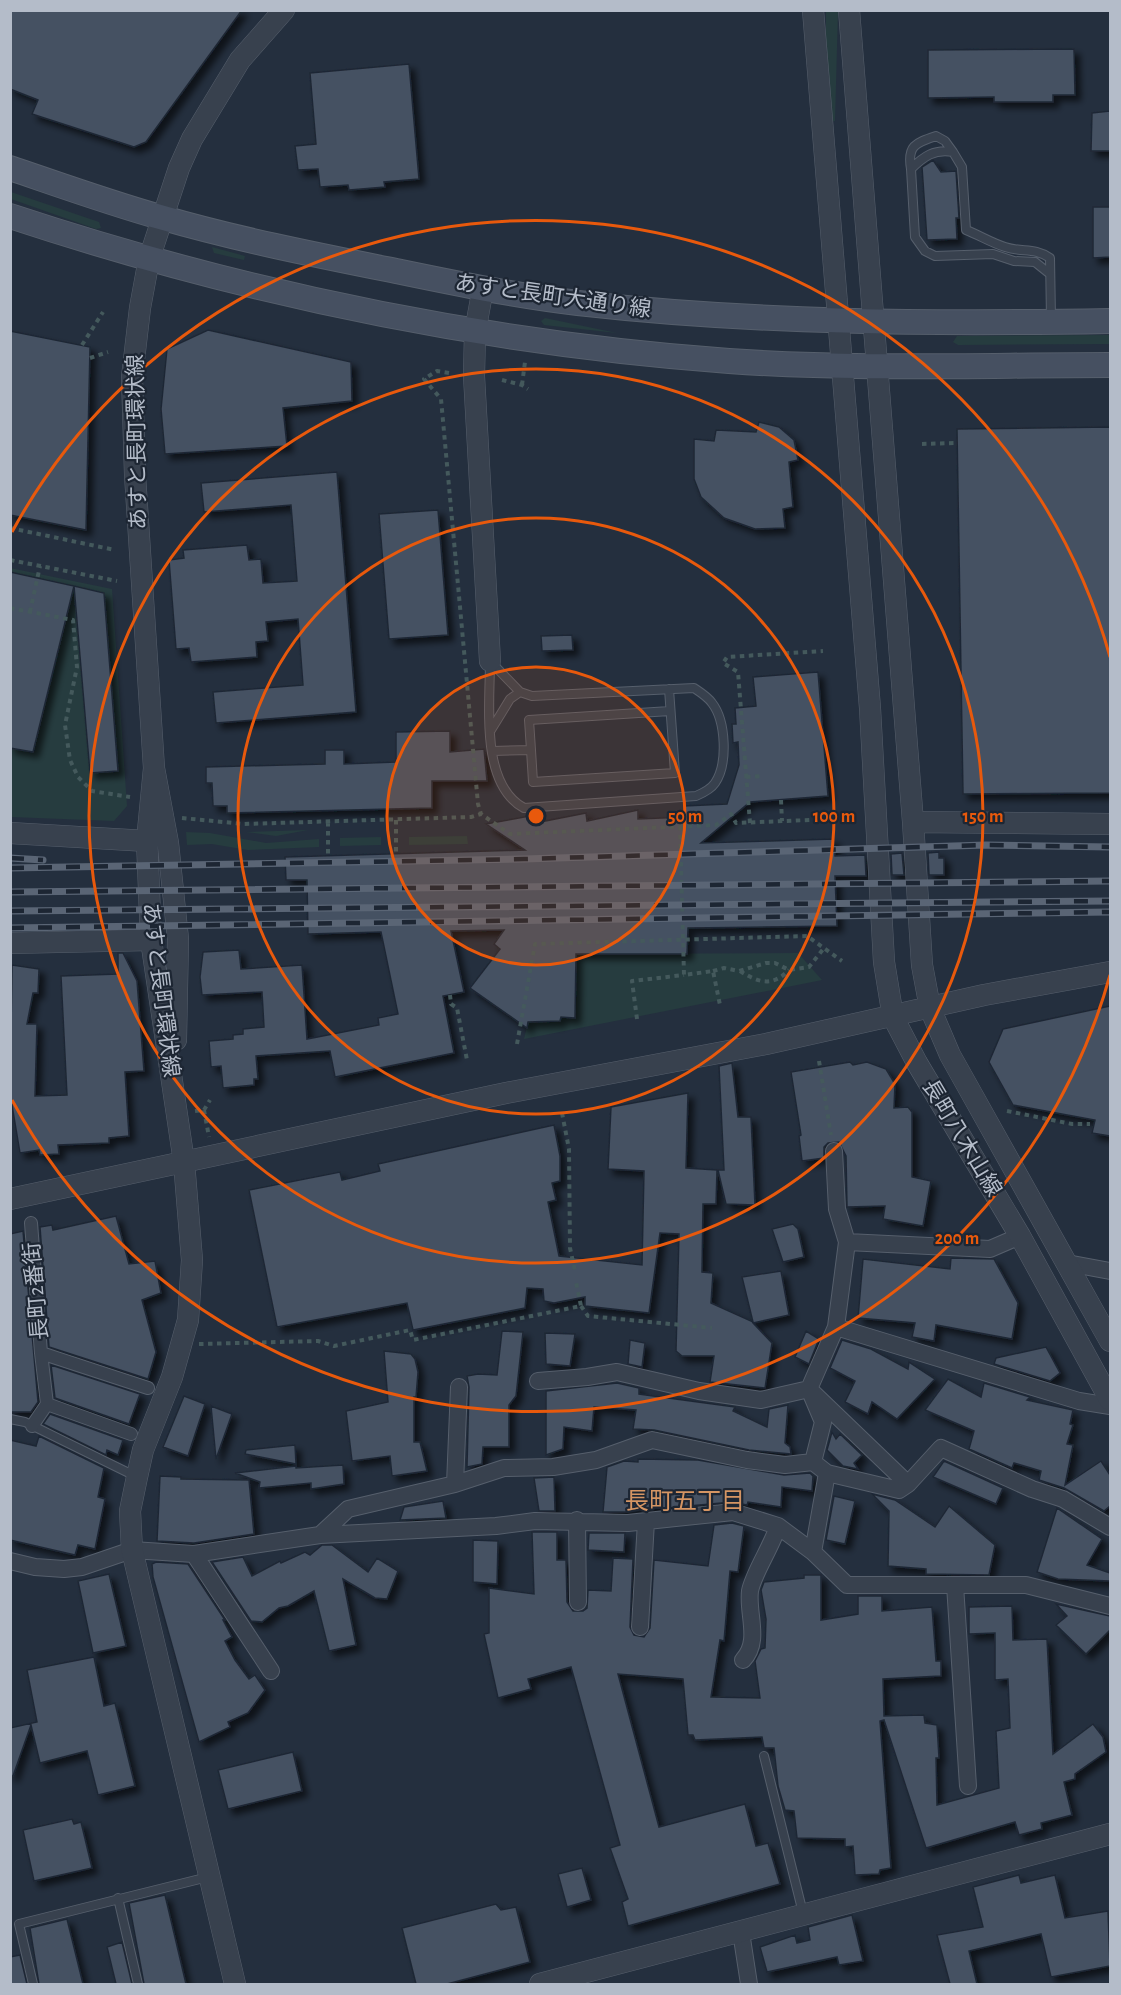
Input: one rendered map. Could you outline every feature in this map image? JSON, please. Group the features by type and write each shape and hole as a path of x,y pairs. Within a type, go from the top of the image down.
{"main road":[{"name":"あすと長町大通り線","path":"10,168 161,217 483,288 577,303 679,313 944,324 1110,321"},
{"name":"あすと長町大通り線","path":"10,216 149,260 307,299 475,332 728,361 843,366 1110,365"}],"street":[{"name":"あすと長町環状線","path":"235,1984 132,1550 130,1511 137,1477 143,1450 172,1377 188,1320 192,1260 184,1162 151,940 157,842 135,475 132,376 140,308 149,260 161,217 192,140 240,60 284,10"},
{"name":"長町八木山線","path":"813,10 870,708 884,962 893,1017 1020,1236 1110,1400"},
{"path":"849,10 913,822 918,929 930,1008 950,1055 1110,1341"},
{"path":"483,288 475,332 474,397 490,661"},
{"path":"913,822 1110,825"},
{"path":"10,833 157,842"},
{"name":"あすと長町環状線","path":"157,842 178,939 175,1104"},
{"path":"10,942 151,940"},
{"path":"10,1199 506,1093 777,1042 1110,972"},
{"path":"813,1462 823,1422 809,1389 836,1327 847,1242 837,1209 834,1151"},
{"name":"長町2番街","path":"31,1223 41,1353 148,1388"},
{"path":"847,1242 990,1249 1020,1236"},
{"path":"1067,1263 1110,1271"},
{"path":"836,1327 1079,1401 1110,1406"},
{"path":"32,1425 47,1404 41,1353"},
{"path":"538,1381 617,1372 699,1391 761,1400 809,1389"},
{"path":"455,1484 459,1387"},
{"path":"809,1389 908,1484"},
{"path":"47,1404 131,1434"},
{"path":"320,1535 348,1509 455,1484 504,1468 552,1467 596,1460 652,1440 747,1460 785,1464 813,1462 827,1473 899,1490 908,1484 941,1448 1032,1489 1063,1499 1110,1527"},
{"path":"813,1552 827,1473"},
{"path":"10,1561 35,1567 64,1569 82,1567 132,1550 194,1554 320,1535 577,1520 628,1523 734,1512 778,1526 813,1552 847,1585 1026,1585 1110,1606"},
{"path":"577,1520 578,1602"},
{"path":"640,1627 646,1521"},
{"path":"742,1660 749,1653 753,1636 750,1589 773,1545 778,1526"},
{"path":"194,1554 271,1671"},
{"path":"955,1585 968,1786"},
{"path":"540,1984 1110,1834"},
{"path":"741,1932 749,1984"}],"lane":[{"path":"1050,274 1035,262 1014,261 993,254 934,256 925,251 915,237 909,154 914,145 936,136 945,141 962,166 966,230 1004,246 1020,250 1038,250 1050,258 1051,322"},
{"path":"911,169 925,155 942,150 953,152"},
{"path":"490,661 520,692 532,696 694,688 713,703 721,724 721,770 715,785 696,796 524,808 506,794 498,778 492,751 490,661"},
{"path":"669,689 675,773 533,782 529,720 670,711"},
{"path":"491,730 510,699 520,692"},
{"path":"492,751 531,750"},
{"path":"10,1419 32,1425 137,1477"},
{"path":"764,1756 803,1915"},
{"path":"33,1984 19,1924 208,1877"},
{"path":"118,1898 138,1984"}],"path":[{"path":"82,345 103,312"},
{"path":"90,358 108,352"},
{"path":"522,385 525,362"},
{"path":"449,373 437,371 424,379 441,399 475,781 481,814 510,834 716,825 731,814 736,823 834,819"},
{"path":"502,380 522,385 528,389"},
{"path":"922,444 957,443"},
{"path":"10,528 115,550"},
{"path":"10,560 117,581"},
{"path":"30,612 40,566"},
{"path":"10,608 73,620 77,667 65,725 66,742 78,777 92,791 130,797"},
{"path":"750,823 738,672 723,663 727,657 823,651"},
{"path":"746,777 762,776"},
{"path":"781,800 782,821"},
{"path":"182,818 244,824 471,817 481,814"},
{"path":"396,820 396,854"},
{"path":"328,822 328,856"},
{"path":"680,826 684,975"},
{"path":"517,1044 535,944 807,936 842,961"},
{"path":"739,970 764,983 774,982 789,970 809,967 824,948"},
{"path":"637,1019 632,981 724,968 739,970 775,963 789,970"},
{"path":"712,971 720,1005"},
{"path":"450,995 451,1004 457,1008 467,1060"},
{"path":"819,1061 834,1151"},
{"path":"1007,1111 1072,1124 1090,1124"},
{"path":"562,1113 569,1149 570,1248 574,1271"},
{"path":"576,1282 581,1306 588,1316 712,1328"},
{"path":"198,1344 318,1341 334,1346 410,1330 413,1340 581,1306"}],"green space":[{"path":"826,11 838,11 835,121 831,122 826,48"},
{"path":"11,192 99,222 101,228 96,229 11,199"},
{"path":"212,247 245,256 244,260 214,253"},
{"path":"545,318 617,333 544,325 541,321"},
{"path":"1110,335 1110,344 958,345 953,342 957,336"},
{"path":"10,568 112,589 127,806 114,821 11,817"},
{"path":"308,830 276,836 246,832"},
{"path":"186,832 210,833 266,843 319,839 319,847 248,850 212,844 187,845"},
{"path":"467,836 468,844 409,845 409,837"},
{"path":"381,837 381,845 340,846 340,838"},
{"path":"798,953 822,980 524,1039 538,981 555,954"}],"building":[{"path":"10,10 242,10 146,142 134,147 32,114 38,100 10,89"},
{"path":"1074,49 1075,95 1053,95 1053,102 994,102 994,97 928,98 928,50"},
{"path":"409,64 419,179 384,182 385,187 349,190 348,185 320,187 318,169 298,170 295,146 316,144 310,73"},
{"path":"1110,111 1110,151 1091,151 1092,113"},
{"path":"933,160 941,172 956,171 959,218 956,218 957,239 927,240 922,167"},
{"path":"1093,207 1110,207 1110,257 1093,258"},
{"path":"208,330 351,362 352,401 283,408 287,446 165,454 161,409 167,349"},
{"path":"10,331 90,347 86,530 10,515"},
{"path":"759,422 779,427 794,440 798,460 789,462 793,507 783,509 785,528 755,529 724,518 701,497 694,479 694,439 714,441 716,430 756,432"},
{"path":"1110,427 1110,793 963,794 957,429"},
{"path":"337,472 356,712 216,723 213,692 303,685 298,619 266,622 268,641 256,642 257,657 191,662 189,648 176,649 169,560 184,558 183,550 247,545 249,560 261,559 263,583 297,581 291,505 204,512 201,483"},
{"path":"438,510 448,635 389,639 379,514"},
{"path":"10,572 74,586 33,752 10,748"},
{"path":"74,586 104,593 118,771 90,773"},
{"path":"572,635 573,650 542,651 541,636"},
{"path":"818,672 828,796 750,802 701,843 834,839 835,856 865,855 866,876 835,876 837,926 688,928 687,954 576,954 575,1018 561,1017 560,1021 528,1022 527,1028 470,988 500,949 494,944 504,930 451,931 464,992 443,996 454,1053 335,1077 330,1051 256,1056 258,1079 254,1079 254,1085 223,1088 221,1066 211,1067 209,1041 233,1039 233,1035 243,1034 243,1029 264,1027 262,992 202,995 200,977 203,952 239,950 241,969 302,965 307,1039 379,1025 378,1018 398,1014 381,932 308,934 307,880 286,880 285,857 525,850 486,824 535,815 535,823 586,813 587,821 638,810 638,819 685,817 684,806 727,804 739,765 738,742 733,743 732,724 736,724 735,708 756,706 753,677"},
{"path":"450,731 450,752 484,749 487,781 432,781 432,808 227,813 227,806 213,806 212,783 206,783 206,767 325,764 325,750 344,750 344,764 396,762 396,732"},
{"path":"939,852 939,858 944,858 944,875 929,875 928,853"},
{"path":"902,853 904,875 892,875 891,854"},
{"path":"118,953 123,953 137,981 144,1071 125,1072 129,1136 109,1138 109,1143 58,1145 59,1154 40,1155 39,1150 20,1153 10,1093 12,965 39,969 38,993 33,993 27,1024 37,1024 35,1096 67,1095 61,976 118,974"},
{"path":"1110,1006 1110,1136 1092,1133 1095,1120 1013,1105 989,1062 1003,1029"},
{"path":"850,1062 853,1065 867,1062 886,1069 895,1084 894,1108 908,1107 912,1112 912,1177 931,1181 923,1226 883,1219 885,1206 847,1207 846,1156 839,1142 828,1143 824,1147 824,1158 802,1161 799,1136 801,1135 791,1072"},
{"path":"732,1063 738,1117 751,1117 755,1205 726,1204 718,1170 724,1170 719,1066"},
{"path":"688,1093 686,1168 717,1170 716,1204 703,1204 702,1272 713,1273 711,1303 753,1322 742,1277 781,1271 789,1315 753,1323 772,1343 765,1388 710,1382 714,1356 682,1356 676,1351 679,1234 660,1233 649,1313 585,1306 585,1297 554,1303 544,1301 543,1289 527,1288 525,1308 413,1330 407,1303 277,1327 249,1190 340,1172 342,1180 380,1171 378,1164 554,1125 560,1156 560,1181 552,1183 556,1200 548,1202 559,1256 642,1265 644,1171 608,1169 611,1107"},
{"path":"116,1216 129,1264 155,1261 161,1293 142,1300 156,1352 148,1379 49,1347 40,1227 52,1225 53,1230"},
{"path":"793,1224 798,1229 804,1257 783,1262 772,1229"},
{"path":"23,1231 38,1402 31,1412 10,1412 10,1234"},
{"path":"951,1258 994,1259 1018,1303 1012,1339 936,1325 934,1341 912,1337 915,1323 858,1318 863,1259 950,1269"},
{"path":"502,1331 523,1332 516,1396 509,1405 509,1447 483,1447 482,1464 467,1467 469,1387 467,1376 497,1375"},
{"path":"806,1331 819,1339 809,1364 795,1357"},
{"path":"545,1333 575,1334 570,1366 546,1364"},
{"path":"630,1340 645,1343 642,1367 628,1364"},
{"path":"842,1340 871,1349 908,1369 909,1362 935,1379 897,1419 872,1402 868,1414 845,1402 855,1381 830,1368"},
{"path":"1046,1347 1060,1373 1050,1381 994,1364 996,1358"},
{"path":"384,1351 411,1354 415,1359 418,1372 416,1397 414,1397 414,1442 420,1442 427,1471 392,1476 390,1456 352,1461 346,1411 388,1402"},
{"path":"51,1365 140,1394 129,1424 55,1398"},
{"path":"948,1379 981,1397 984,1383 1030,1397 1027,1400 1073,1410 1070,1424 1073,1425 1067,1444 1073,1445 1065,1485 1101,1461 1110,1475 1110,1506 1104,1511 1064,1488 1039,1480 1041,1471 1014,1463 1012,1468 969,1449 974,1431 925,1410"},
{"path":"617,1383 639,1388 639,1394 735,1407 733,1411 767,1427 769,1409 788,1405 785,1443 790,1447 791,1454 749,1450 654,1430 633,1429 636,1410 594,1407 592,1431 564,1427 563,1449 546,1455 546,1391"},
{"path":"184,1396 205,1404 188,1456 163,1447"},
{"path":"211,1406 232,1414 216,1459"},
{"path":"50,1414 123,1440 118,1455 107,1450 106,1455 43,1424"},
{"path":"832,1432 836,1439 840,1434 862,1455 854,1463 858,1469 843,1466 827,1450"},
{"path":"39,1436 104,1468 98,1497 105,1499 95,1549 78,1545 75,1555 10,1540 10,1440 36,1446"},
{"path":"295,1445 296,1464 245,1454 246,1450"},
{"path":"638,1459 698,1460 784,1475 810,1473 813,1476 812,1491 782,1487 781,1507 732,1502 667,1508 627,1508 627,1512 603,1512 607,1467 624,1461 638,1462"},
{"path":"944,1461 1003,1488 996,1504 933,1477"},
{"path":"343,1465 344,1484 311,1489 311,1483 259,1488 260,1482 235,1473 296,1466 296,1468"},
{"path":"160,1476 181,1477 181,1479 249,1480 254,1534 194,1543 157,1541"},
{"path":"554,1477 555,1511 539,1511 534,1478"},
{"path":"872,1494 895,1500 935,1527 949,1506 995,1545 989,1575 926,1574 926,1569 888,1566 889,1511"},
{"path":"834,1496 855,1501 845,1544 826,1540"},
{"path":"443,1501 446,1518 400,1520 404,1507"},
{"path":"1057,1508 1102,1539 1087,1565 1110,1573 1110,1581 1058,1579 1037,1572"},
{"path":"732,1523 744,1526 738,1572 730,1571 724,1641 720,1640 711,1697 760,1698 755,1661 761,1649 765,1648 766,1619 761,1590 764,1582 804,1578 804,1575 821,1575 821,1620 858,1614 858,1596 882,1596 882,1611 932,1607 936,1661 941,1661 941,1676 883,1679 884,1716 924,1715 925,1723 937,1725 939,1758 936,1758 937,1805 999,1788 996,1731 1010,1728 1008,1679 995,1680 995,1633 969,1634 969,1607 1012,1606 1013,1640 1047,1639 1053,1754 1093,1724 1103,1737 1106,1752 1075,1774 1075,1779 1064,1782 1072,1815 1041,1823 1042,1829 1019,1835 1015,1822 926,1848 884,1720 880,1721 891,1868 880,1870 879,1874 855,1875 853,1846 845,1847 845,1839 797,1838 794,1811 785,1810 778,1786 774,1748 764,1748 762,1737 695,1740 693,1735 688,1735 683,1679 618,1674 659,1827 745,1804 756,1846 768,1843 780,1884 628,1926 622,1902 628,1899 610,1848 620,1845 571,1667 528,1679 531,1689 498,1698 484,1634 489,1633 489,1588 534,1594 532,1532 557,1532 557,1560 566,1560 567,1602 573,1611 583,1611 587,1608 588,1590 611,1591 613,1558 633,1559 630,1627 634,1635 644,1637 650,1628 654,1560 708,1566 714,1525"},
{"path":"589,1533 625,1533 624,1552 588,1550"},
{"path":"473,1540 498,1541 497,1584 473,1582"},
{"path":"322,1545 332,1545 368,1572 377,1558 398,1571 387,1599 375,1598 343,1579 356,1645 329,1651 314,1591 288,1606 279,1608 262,1622 251,1621 212,1562 243,1557 252,1576 280,1561 281,1563 305,1552 310,1555"},
{"path":"156,1562 188,1564 225,1620 223,1620 232,1637 225,1641 235,1660 249,1679 255,1675 265,1690 248,1713 228,1722 230,1727 199,1742 153,1577 152,1564"},
{"path":"109,1574 126,1646 93,1653 78,1581"},
{"path":"1056,1604 1110,1616 1110,1630 1086,1654 1056,1625 1067,1616"},
{"path":"94,1657 104,1706 115,1703 135,1786 98,1795 87,1751 40,1763 31,1725 13,1776 10,1776 10,1728 37,1722 27,1670"},
{"path":"293,1752 302,1791 228,1809 218,1770"},
{"path":"72,1819 74,1824 81,1822 92,1868 34,1881 23,1830"},
{"path":"582,1868 591,1900 567,1907 558,1874"},
{"path":"1019,1875 1021,1883 1055,1875 1065,1918 1108,1911 1110,1966 1051,1977 1041,1934 969,1951 977,1984 950,1984 937,1935 983,1927 973,1887"},
{"path":"165,1895 186,1984 144,1984 129,1903"},
{"path":"496,1904 501,1910 516,1907 530,1962 447,1984 416,1984 402,1928"},
{"path":"852,1915 863,1961 839,1965 837,1957 767,1972 760,1947 795,1935 797,1943 810,1940 808,1927"},
{"path":"67,1919 83,1984 39,1984 30,1928"},
{"path":"122,1942 132,1984 116,1984 107,1947"},
{"path":"20,1955 27,1984 10,1984 10,1957"}],"railway":[{"path":"10,868 524,859 986,845 1110,847"},
{"path":"10,858 43,860"},
{"path":"10,892 1110,881"},
{"path":"10,911 1110,901"},
{"path":"10,928 1110,912"}],"district":[{"name":"長町五丁目","path":"685,1502"}]}
